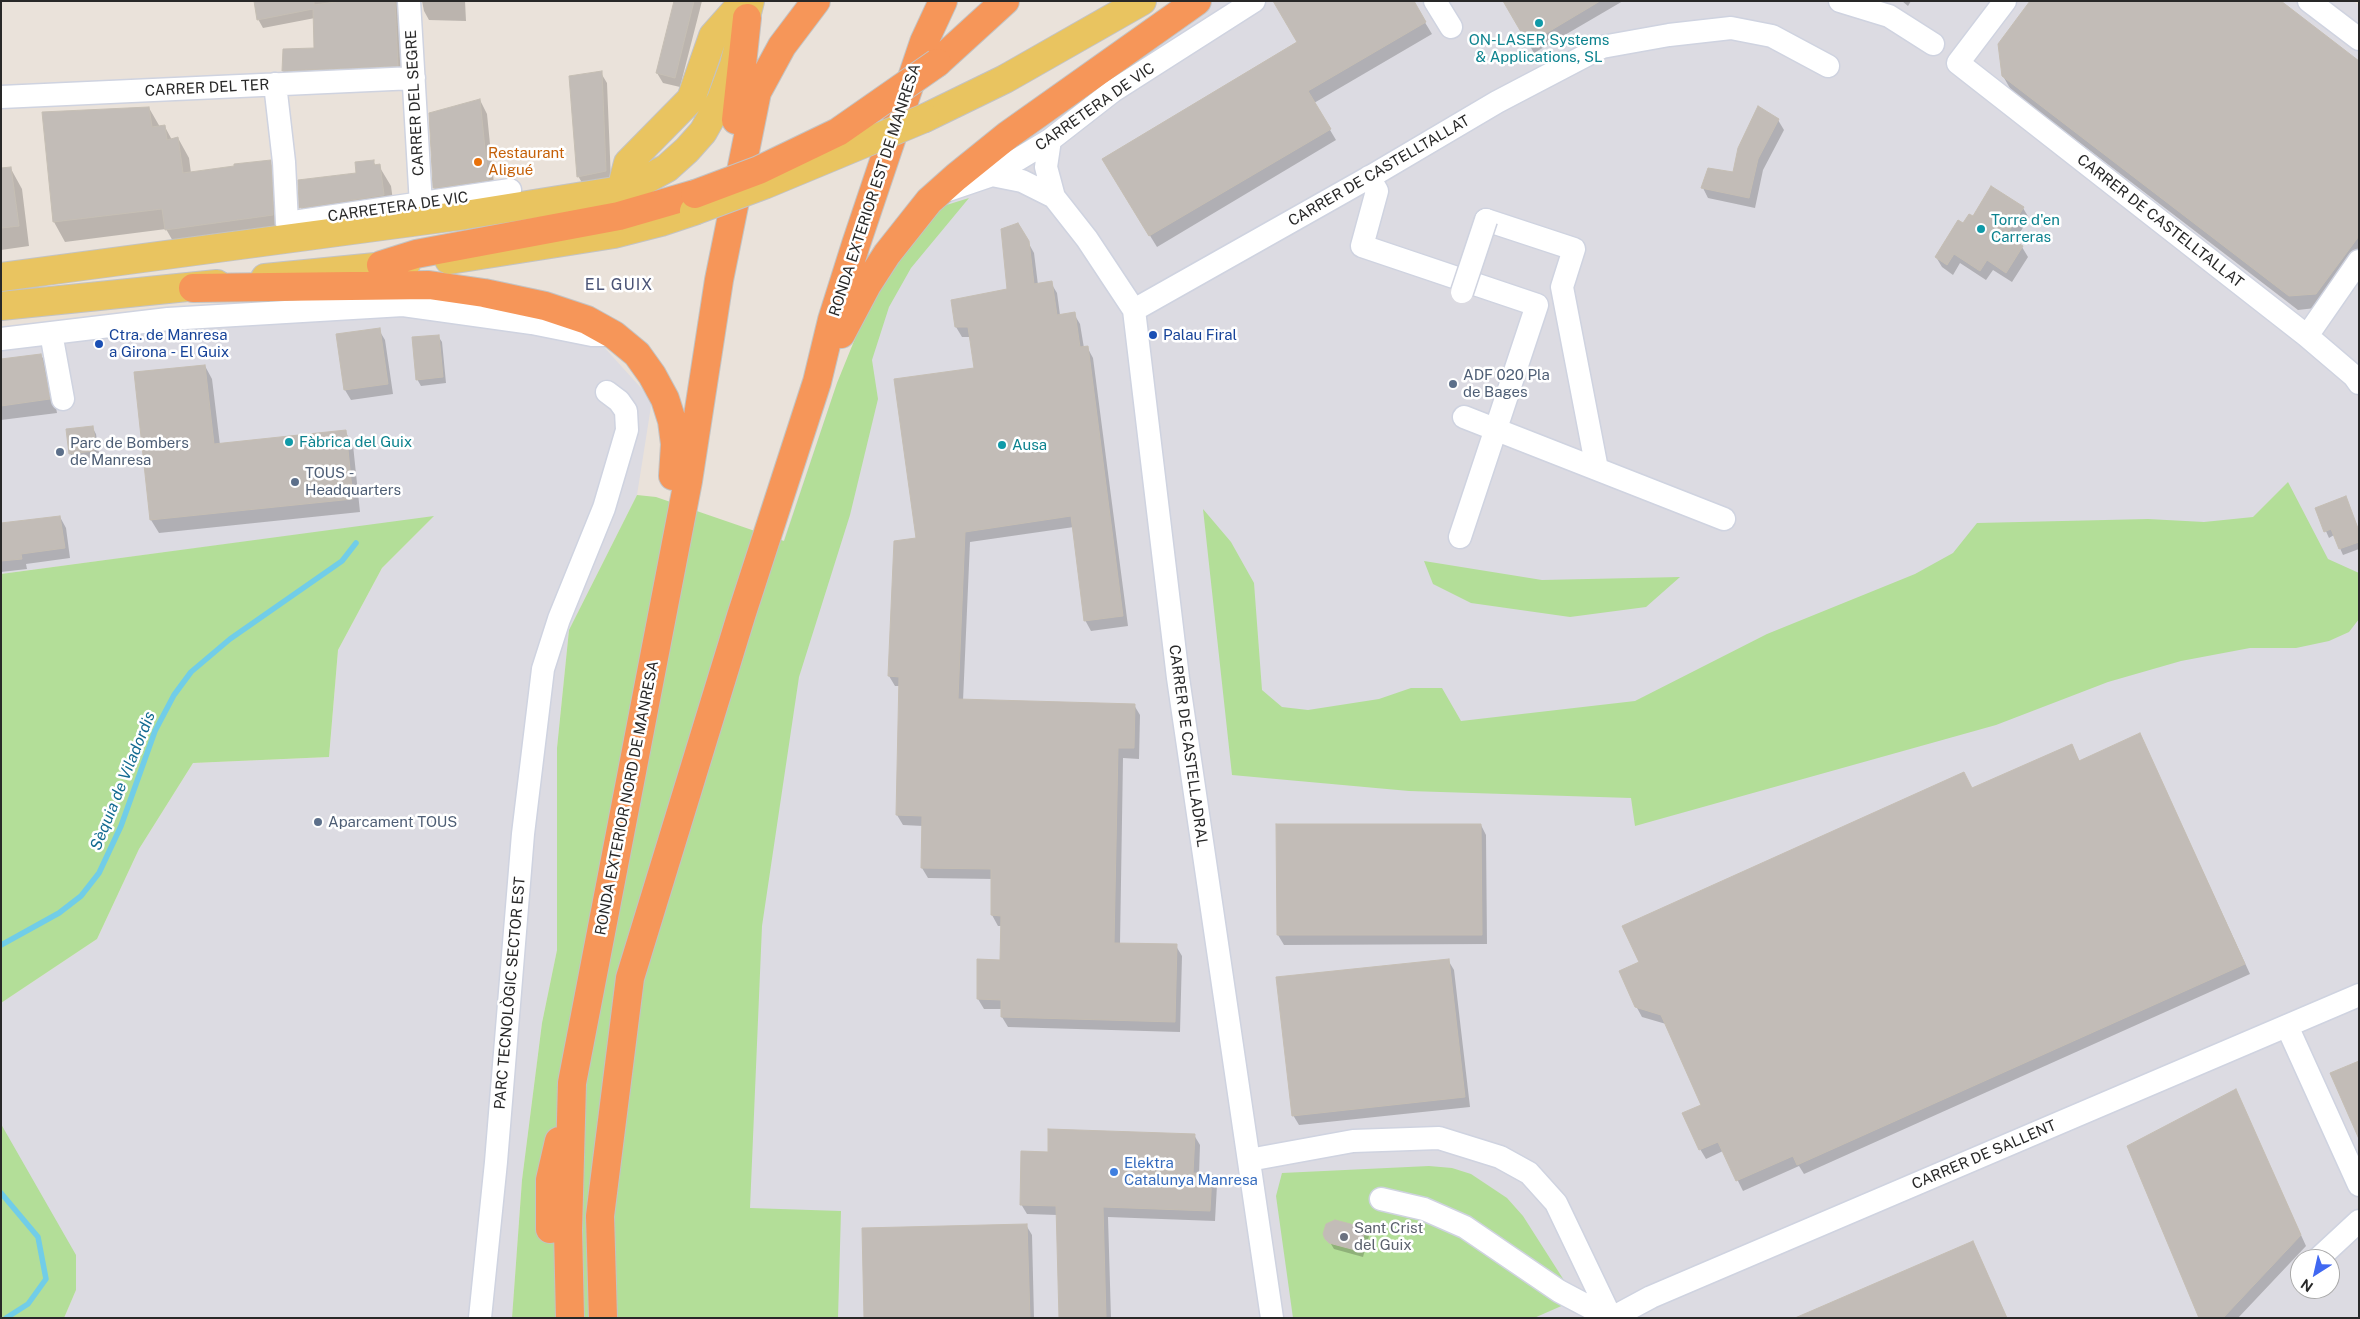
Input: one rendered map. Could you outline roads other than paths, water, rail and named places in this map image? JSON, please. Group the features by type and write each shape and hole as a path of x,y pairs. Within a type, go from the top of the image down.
{"highway":[{"path":"719,280 757,92 782,46 816,1"},
{"name":"RONDA EXTERIOR EST DE MANRESA","path":"817,382 832,320 859,234 924,42 942,1"},
{"path":"381,265 416,254 694,202 838,132 938,63 1005,1"},
{"path":"603,1318 600,1216 630,978 741,616 817,382 867,285 887,254 930,201 956,176 1008,135 1197,1"},
{"path":"719,280 747,7"},
{"name":"RONDA EXTERIOR NORD DE MANRESA","path":"570,1318 568,1230 572,1083 688,481 719,280"},
{"path":"193,288 429,284 545,306 588,320 614,335 637,354 652,376 664,399 673,429 674,469 653,580 655,648"},
{"path":"551,1318 550,1180 572,1083"},
{"path":"600,1216 618,1318"}],"main road":[{"path":"694,202 764,185 925,118 1005,79 1142,1"},
{"path":"621,190 628,163 638,144 691,99 713,36 747,7"},
{"path":"7,274 465,215 621,190 667,168 703,132 721,100 734,65 747,7"},
{"path":"1,306 193,288 290,274 381,265"}],"street":[{"name":"CARRER DEL SEGRE","path":"410,1 421,205"},
{"name":"CARRETERA DE VIC","path":"930,201 949,189 992,175 1050,140 1113,91 1254,1"},
{"path":"1435,1 1451,26"},
{"path":"1840,1 1889,16 1933,44"},
{"name":"CARRER DE CASTELLTALLAT","path":"2006,1 1958,62 2307,336 2354,376 2359,383"},
{"path":"2309,1 2359,39"},
{"name":"CARRER DE CASTELLTALLAT","path":"1134,310 1497,102 1602,47 1669,35 1731,28 1772,36 1828,66"},
{"name":"CARRER DEL TER","path":"1,97 414,78"},
{"name":"CARRETERA DE VIC","path":"275,84 284,162 287,223 421,205 510,190"},
{"name":"CARRER DE CASTELLADRAL","path":"1050,140 1046,167 1054,197 1087,239 1134,310 1178,678 1272,1318"},
{"name":"CARRER DE CASTELLADRAL","path":"992,175 1022,180 1054,197"},
{"path":"1363,180 1377,191 1362,246 1537,305 1460,537"},
{"path":"1462,292 1486,220 1574,249 1562,286 1597,469"},
{"path":"2307,336 2359,261"},
{"path":"168,319 193,288"},
{"path":"1,340 168,319 403,305 532,323 592,334 614,335"},
{"path":"51,334 63,400"},
{"name":"PARC TECNOLÒGIC SECTOR EST","path":"480,1318 496,1162 523,834 543,669 559,619 604,508 627,430 626,411 619,401 607,392"},
{"path":"1464,417 1724,519"},
{"name":"CARRER DE SALLENT","path":"1611,1318 1651,1297 2359,995"},
{"path":"2287,1026 2359,1185"},
{"path":"1249,1160 1353,1141 1439,1138 1500,1157 1529,1173 1556,1204 1611,1318"},
{"path":"1381,1199 1424,1209 1465,1227 1559,1291 1611,1318"},
{"path":"2329,1249 2359,1221"}],"waterway":[{"name":"Sèquia de Viladordis","path":"1,945 59,913 81,896 99,873 121,826 155,731 174,695 191,672 230,639 342,561 356,543"},
{"name":"Sèquia de Viladordis","path":"1,1193 38,1237 46,1279 28,1304 6,1318"}],"place":[{"name":"ON-LASER Systems & Applications, SL","path":"1539,23"},
{"name":"Restaurant Aligué","path":"478,162"},
{"name":"Torre d'en Carreras","path":"1981,229"},
{"name":"Palau Firal","path":"1153,335"},
{"name":"Ctra. de Manresa a Girona - El Guix","path":"99,344"},
{"name":"ADF 020 Pla de Bages","path":"1453,384"},
{"name":"Fàbrica del Guix","path":"289,442"},
{"name":"Ausa","path":"1002,445"},
{"name":"Parc de Bombers de Manresa","path":"60,452"},
{"name":"TOUS - Headquarters","path":"295,482"},
{"name":"Aparcament TOUS","path":"318,822"},
{"name":"Elektra Catalunya Manresa","path":"1114,1172"},
{"name":"Sant Crist del Guix","path":"1344,1237"}],"district":[{"name":"EL GUIX","path":"619,285"}]}
